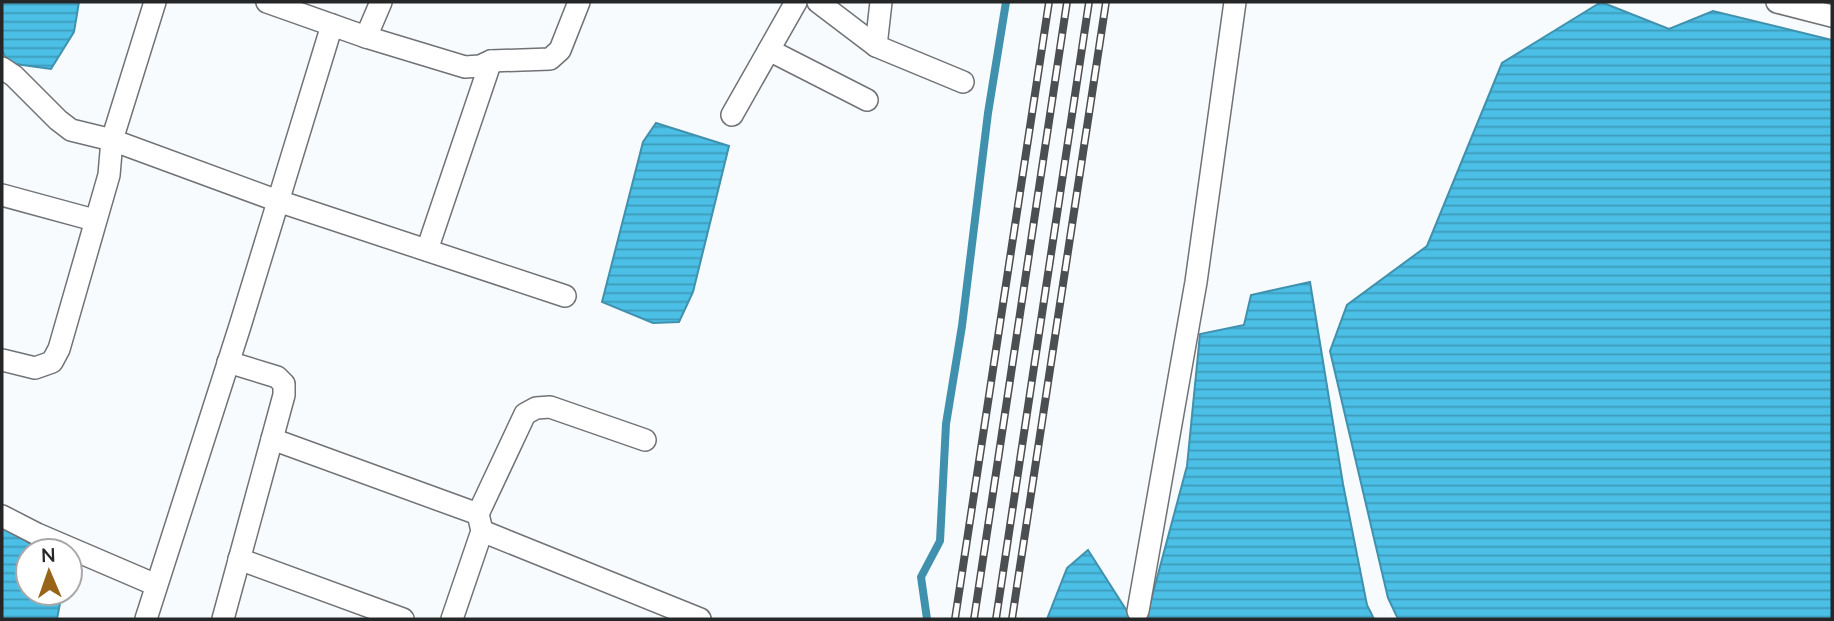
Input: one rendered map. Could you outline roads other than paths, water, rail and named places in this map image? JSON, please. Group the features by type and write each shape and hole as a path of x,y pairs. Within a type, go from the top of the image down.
{"street":[{"path":"2,360 35,368 52,362 59,349 109,175 112,140 155,2"},
{"path":"267,2 366,37 465,67 480,66 491,61 550,58 560,50 579,2"},
{"path":"366,37 381,2"},
{"path":"732,115 796,2"},
{"path":"818,2 876,46 963,82"},
{"path":"876,46 881,2"},
{"path":"1138,611 1196,282 1234,2"},
{"path":"1777,2 1832,16"},
{"path":"146,619 332,25"},
{"path":"769,50 867,100"},
{"path":"427,250 491,61"},
{"path":"2,68 71,130 112,140 278,201 565,296"},
{"path":"2,195 94,220"},
{"path":"223,619 285,395 284,384 277,377 228,362"},
{"path":"452,619 480,522 525,414 536,408 550,407 645,440"},
{"path":"272,439 480,522 700,619"},
{"path":"2,516 37,534 156,585"},
{"path":"239,559 402,619"}],"water":[{"path":"2,2 79,2 74,32 51,69 8,63 2,50"},
{"path":"1601,2 1669,29 1713,11 1832,40 1832,619 1398,619 1388,598 1330,351 1347,305 1427,246 1502,63"},
{"path":"656,123 729,146 693,292 679,322 653,323 602,302 643,142"},
{"path":"1310,282 1343,484 1367,605 1374,619 1146,619 1187,466 1200,334 1244,325 1251,295"},
{"path":"2,525 20,537 14,537 14,607 59,607 57,619 2,619"},
{"path":"1088,550 1132,619 1047,619 1067,568"}],"waterway":[{"path":"927,619 921,577 940,541 946,424 962,326 988,113 1006,2"}],"railway":[{"path":"955,619 1049,2"},
{"path":"974,619 1067,2"},
{"path":"996,619 1089,2"},
{"path":"1012,619 1106,2"}]}
